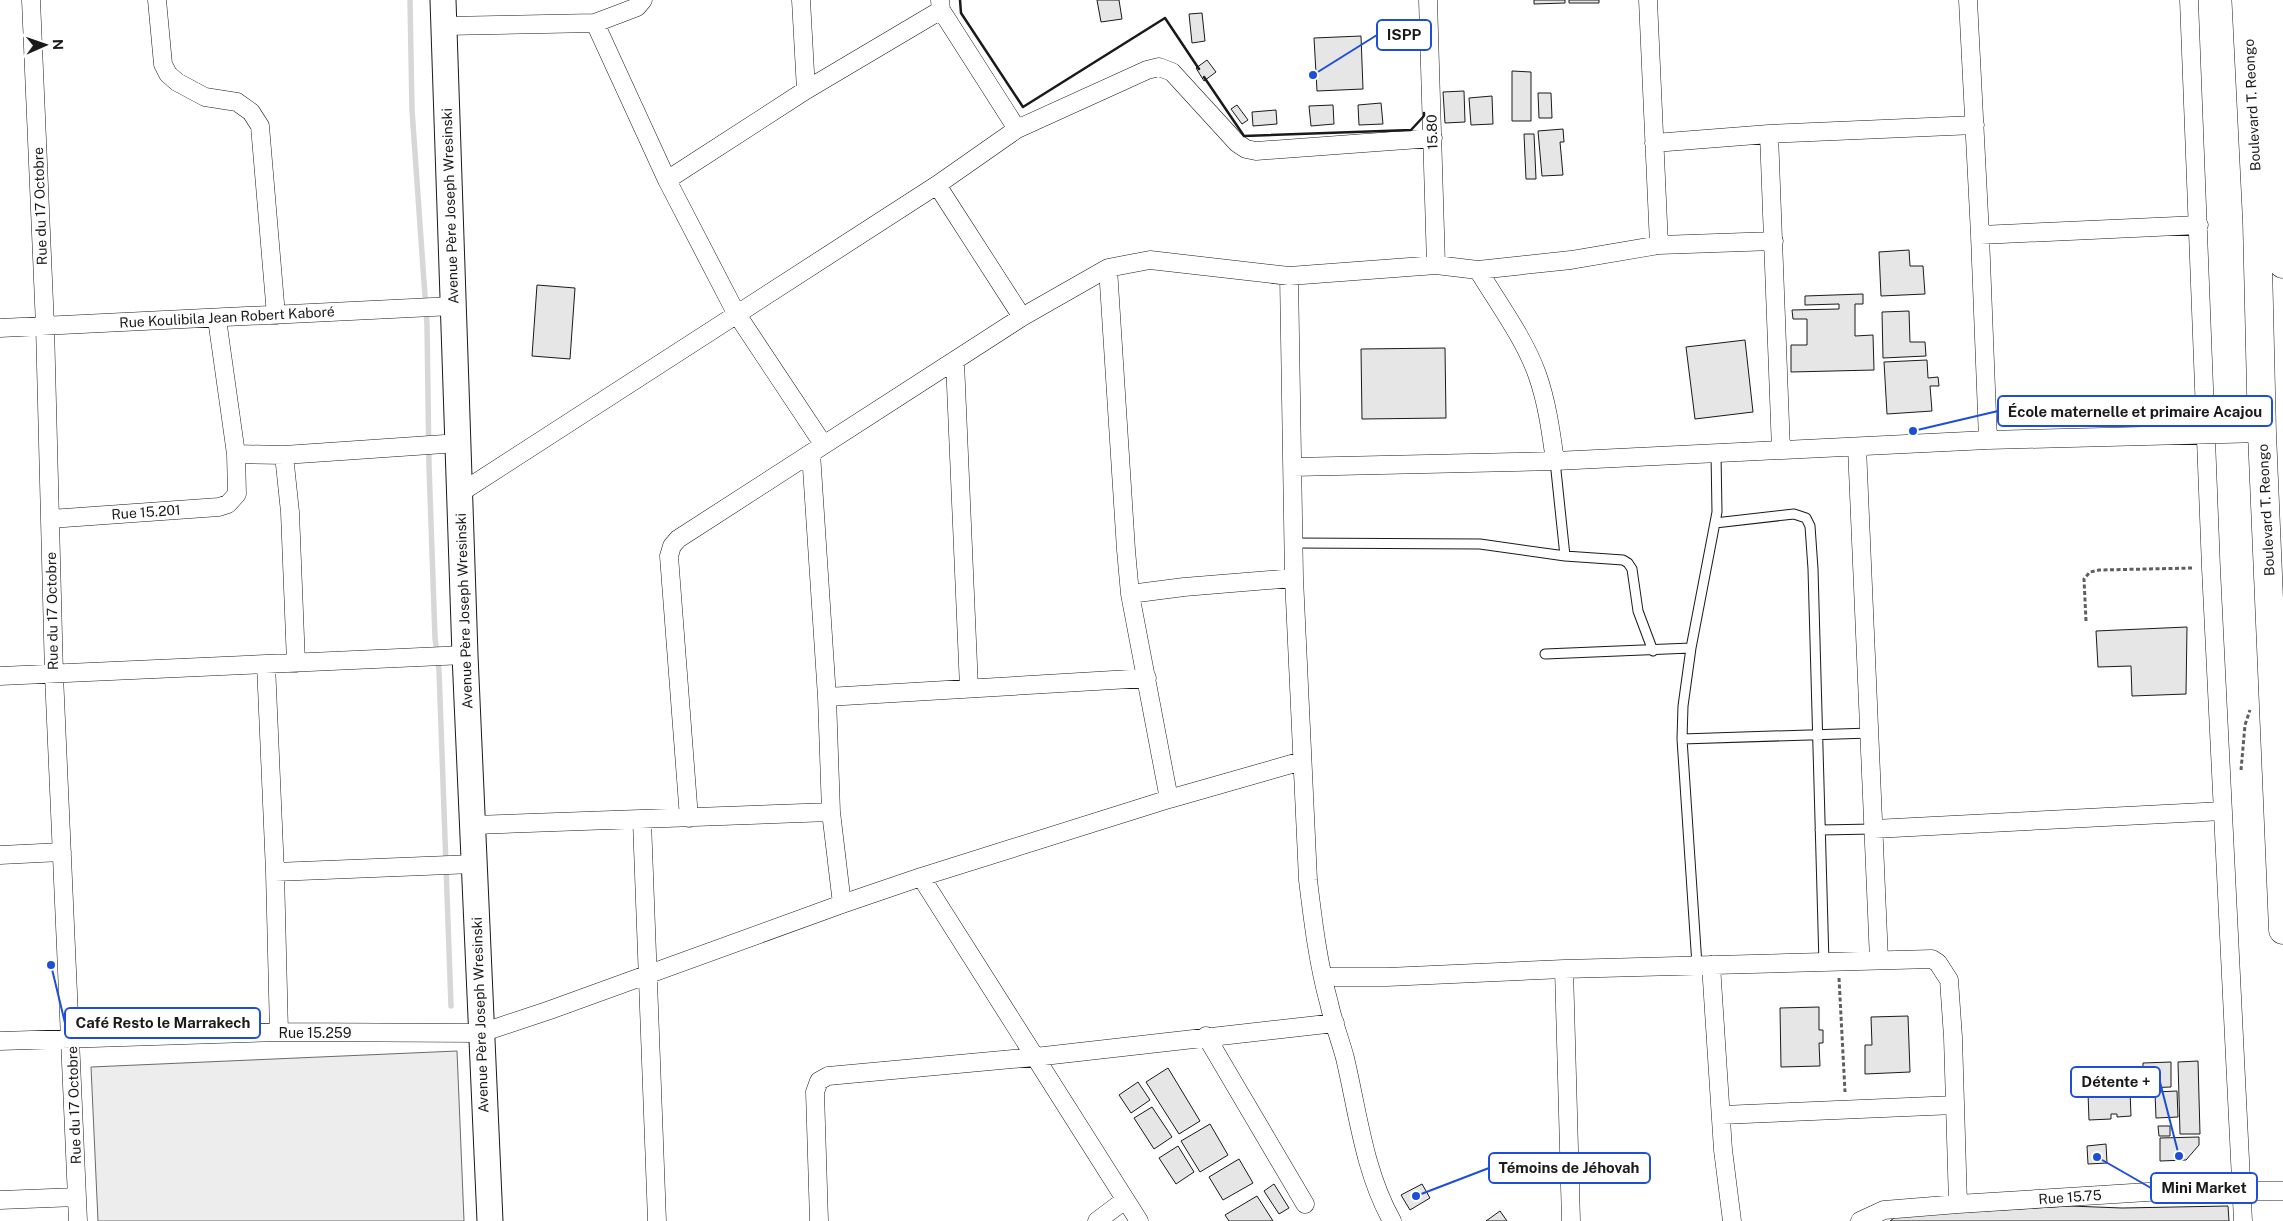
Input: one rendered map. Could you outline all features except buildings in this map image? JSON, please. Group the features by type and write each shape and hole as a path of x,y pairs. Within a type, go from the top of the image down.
{"highway":[{"name":"Boulevard T. Reongo","path":"2246,0 2257,222 2262,432 2283,930"},
{"path":"2271,0 2283,264"}],"street":[{"name":"Rue du 17 Octobre","path":"31,0 45,326 54,675 78,1221"},
{"path":"157,0 163,64 168,74 177,82 205,97 237,102 251,112 260,126 276,315"},
{"name":"Avenue Père Joseph Wresinski","path":"443,0 445,26 444,306 448,444 460,493 472,825 465,864 481,1033 490,1221"},
{"path":"445,26 595,24 637,7 643,0"},
{"path":"800,0 806,90"},
{"name":"15.80","path":"1428,0 1436,265"},
{"path":"1648,0 1659,245"},
{"path":"1968,0 1988,440"},
{"path":"2189,0 2208,433 2211,568 2234,990 2241,1189 2244,1221"},
{"path":"667,180 940,5 1017,129"},
{"path":"595,24 667,180 736,313 817,449 831,812 842,904"},
{"path":"460,493 936,185 1017,129 1147,70 1159,68 1172,72 1237,143 1246,149 1256,151 1433,138"},
{"path":"1654,143 1769,134 1974,125"},
{"path":"1769,134 1781,450"},
{"path":"936,185 1022,318"},
{"path":"1980,235 2199,225"},
{"path":"688,818 669,556 672,546 678,539 1022,318 1108,268 1150,260 1289,276 1436,265 1478,270 1571,260 1659,245 1774,241"},
{"path":"1108,268 1130,594 1169,799"},
{"path":"1478,270 1516,332 1537,373 1548,413 1555,461"},
{"path":"1289,276 1294,578 1308,880 1313,924 1323,977 1334,1023 1345,1056 1371,1176 1380,1200 1392,1221"},
{"name":"Rue Koulibila Jean Robert Kaboré","path":"0,328 217,319 444,306"},
{"path":"217,319 236,454 284,455 448,444"},
{"path":"955,362 969,688"},
{"path":"1293,467 1555,461 1988,440 2262,432"},
{"path":"1857,447 1879,960"},
{"name":"Rue 15.201","path":"50,519 219,507 228,504 237,494 236,454"},
{"path":"284,455 290,512 296,663"},
{"path":"1130,594 1184,586 1294,578"},
{"path":"0,676 465,655"},
{"path":"266,664 280,1032"},
{"path":"827,697 1147,678"},
{"name":"Rue 15.259","path":"0,1041 280,1032 481,1033 921,877 1169,799 1302,760"},
{"path":"1874,829 2223,811"},
{"path":"472,825 642,821 831,812"},
{"path":"642,821 646,975 657,1221"},
{"path":"0,855 62,852"},
{"path":"275,872 465,864"},
{"path":"921,877 1139,1221"},
{"path":"1323,977 1387,977 1564,969 1932,959 1938,962 1949,980 1958,1204"},
{"path":"1704,965 1722,1115 1727,1188 1732,1221"},
{"path":"1564,969 1571,1221"},
{"path":"819,1221 815,1092 819,1081 828,1076 1035,1057 1206,1036 1334,1023"},
{"path":"1206,1036 1305,1204"},
{"path":"1722,1115 1955,1105"},
{"name":"Rue 15.75","path":"1860,1221 1884,1210 1958,1204 2164,1191 2241,1189 2283,1191"},
{"path":"0,1200 77,1197"},
{"path":"1097,1221 1125,1200"}],"lane":[{"path":"1704,965 1682,739 1683,706 1691,648 1717,512 1716,454"},
{"path":"1555,461 1565,556"},
{"path":"1715,523 1794,514 1806,518 1810,526 1813,569 1820,830 1831,963"},
{"path":"1293,543 1480,544 1565,556 1623,560 1628,563 1632,572 1638,611 1653,651"},
{"path":"1545,654 1580,651 1653,651 1691,648"},
{"path":"1682,739 1870,733"},
{"path":"1820,830 1874,829"}],"path":[{"path":"2086,621 2084,579 2090,572 2100,570 2211,568"},
{"path":"2241,772 2248,713 2253,706 2274,696"},
{"path":"1831,963 1846,1109"}],"shaded area":[{"path":"457,1051 464,1221 98,1221 91,1067"}],"waterway":[{"path":"410,0 412,110 427,325 429,465 435,638 439,670 451,1006"}],"wall":[{"path":"960,0 961,13 1023,107 1165,18 1199,69"},
{"path":"1204,77 1244,136 1411,130 1424,116 1424,113"}],"place":[{"name":"ISPP","path":"1313,75"},
{"name":"École maternelle et primaire Acajou","path":"1913,431"},
{"name":"Café Resto le Marrakech","path":"51,965"},
{"name":"Détente +","path":"2179,1156"},
{"name":"Mini Market","path":"2097,1157"},
{"name":"Témoins de Jéhovah","path":"1416,1196"}]}
